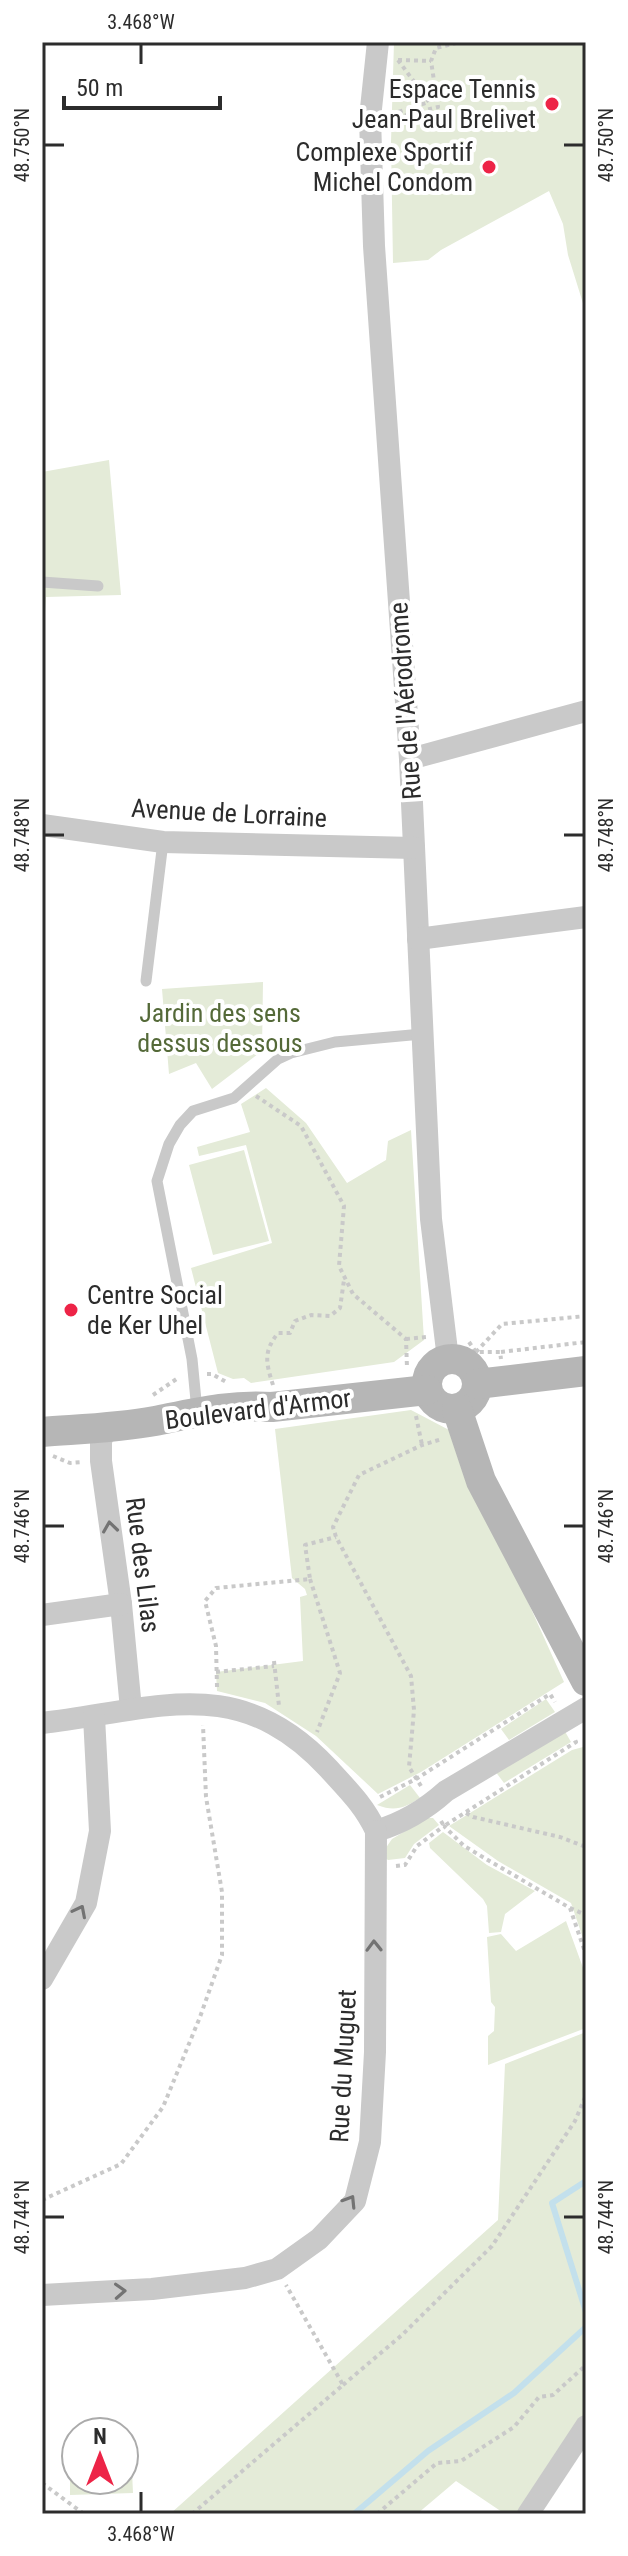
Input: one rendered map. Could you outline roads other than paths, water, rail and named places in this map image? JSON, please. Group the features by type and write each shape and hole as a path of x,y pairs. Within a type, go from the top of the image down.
{"main road":[{"path":"462,1356 477,1384 471,1400 457,1409 442,1407 419,1390 434,1366 462,1356"},
{"path":"477,1384 586,1371"},
{"name":"Boulevard d'Armor","path":"42,1432 106,1428 248,1405 272,1407 419,1390"},
{"path":"457,1409 481,1481 586,1681"}],"street":[{"name":"Rue de l'Aérodrome","path":"378,42 370,118 374,246 410,759 431,1219 462,1356"},
{"path":"410,759 586,711"},
{"name":"Avenue de Lorraine","path":"42,825 163,842 414,848"},
{"path":"418,939 586,917"},
{"name":"Rue des Lilas","path":"106,1428 101,1441 101,1461 121,1604 131,1709"},
{"path":"42,1615 121,1604"},
{"path":"42,1723 131,1709 210,1704 239,1709 272,1723 310,1749 366,1809 376,1831 399,1824 432,1804 446,1791 586,1708"},
{"path":"42,1979 86,1903 100,1831 94,1717"},
{"name":"Rue du Muguet","path":"42,2295 152,2289 245,2278 277,2269 319,2239 355,2201 370,2142 375,2052 376,1831"},
{"path":"528,2514 586,2426"}],"lane":[{"path":"42,582 98,586"},
{"path":"146,981 163,842"},
{"path":"197,1411 192,1359 157,1181 169,1144 193,1111 228,1102 278,1059 305,1048 335,1042 422,1034"}],"waterway":[{"path":"586,2181 552,2203 586,2312"},
{"path":"354,2514 428,2451 514,2393 586,2327"}],"place":[{"name":"Espace Tennis Jean-Paul Brelivet","path":"552,104"},
{"name":"Complexe Sportif Michel Condom","path":"489,167"},
{"name":"Centre Social de Ker Uhel","path":"71,1310"}],"park label":[{"name":"Jardin des sens dessus dessous","path":"220,1028"}]}
